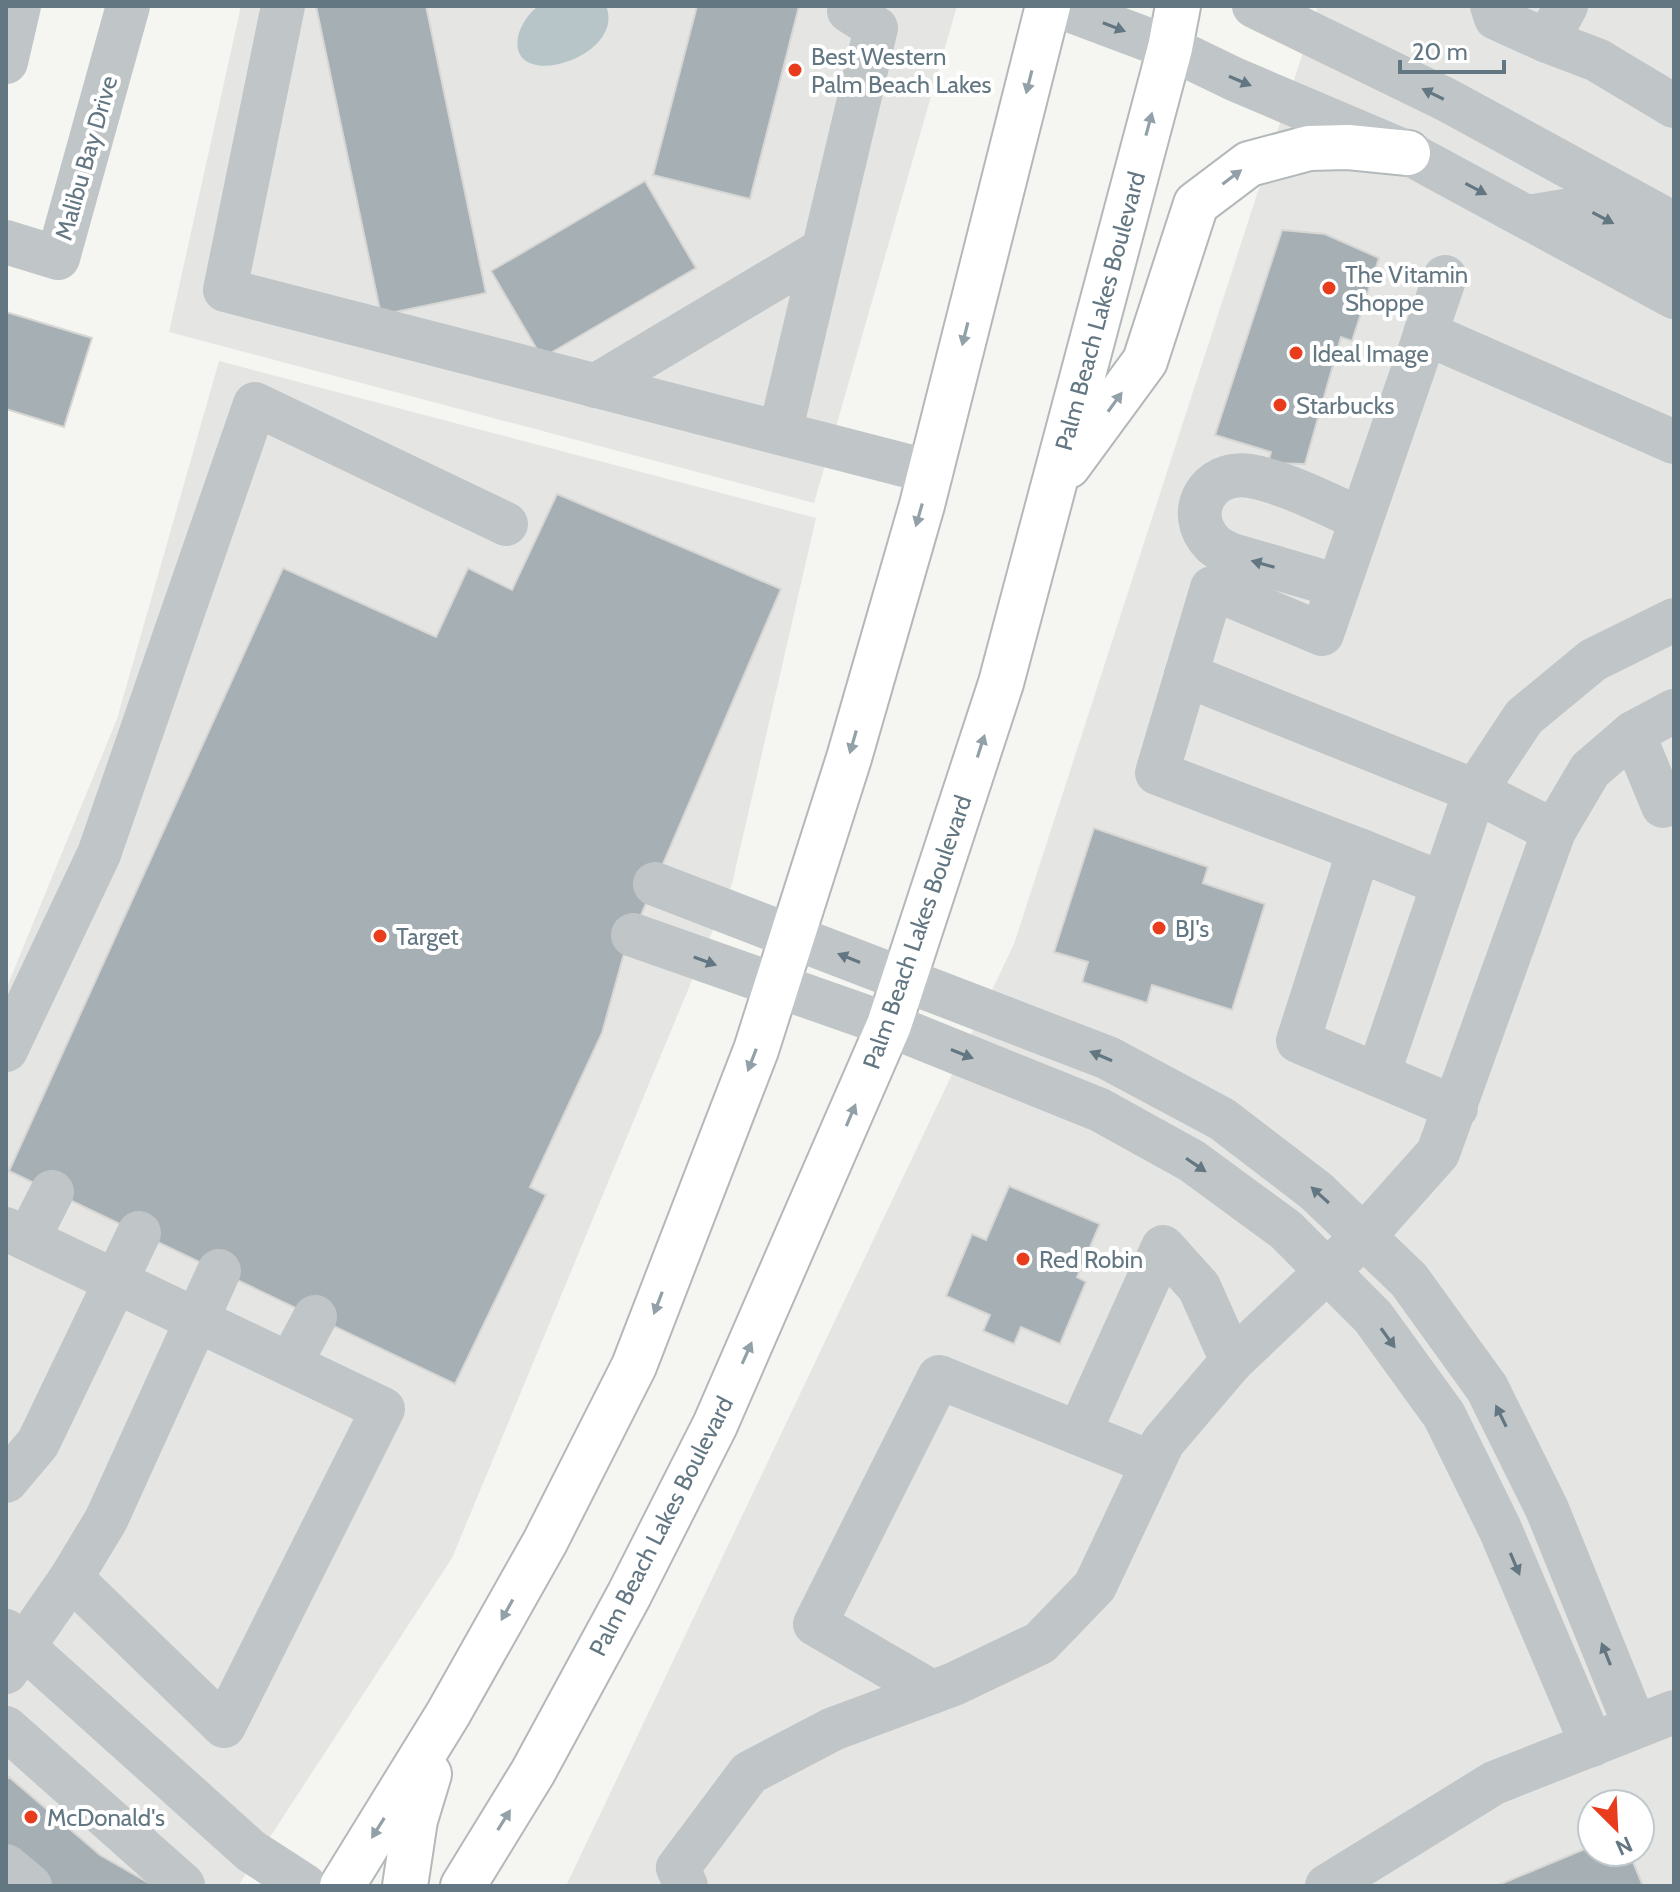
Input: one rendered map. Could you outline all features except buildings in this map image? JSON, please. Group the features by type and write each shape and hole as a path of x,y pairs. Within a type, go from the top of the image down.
{"main road":[{"path":"342,1886 448,1714 545,1542 634,1366 756,1050 849,758 931,472 1048,6"},
{"name":"Palm Beach Lakes Boulevard","path":"463,1886 533,1772 629,1595 715,1425 889,1025 1001,683 1174,27"},
{"path":"1053,487 1145,361 1196,204 1249,164 1309,148 1348,147 1408,153"},
{"path":"405,1886 415,1820 448,1714"}],"street":[{"path":"6,62 19,6"},
{"name":"Malibu Bay Drive","path":"6,242 58,258 128,6"},
{"path":"283,6 225,290 931,472"},
{"path":"780,433 876,28 849,11 851,6"},
{"path":"1058,6 1174,27 1234,79 1408,153 1674,297"},
{"path":"1254,6 1460,107 1674,224"},
{"path":"1492,6 1496,18 1556,23 1597,60 1674,106"},
{"path":"1528,217 1583,208 1674,261"},
{"path":"595,386 823,250"},
{"path":"1443,884 1157,773 1212,588 1322,634 1445,277"},
{"path":"1425,333 1674,442"},
{"path":"6,1050 99,854 255,404 506,524"},
{"path":"1338,586 1229,554 1213,544 1199,513 1203,495 1217,480 1233,475 1251,476 1317,499 1360,519"},
{"path":"1378,1075 1475,791 1524,717 1593,660 1674,620"},
{"path":"1186,675 1475,791 1554,831"},
{"path":"686,1886 678,1868 749,1773 833,1729 932,1692 1040,1643 1095,1586 1163,1442 1232,1361 1364,1236 1438,1153 1554,831 1590,770 1633,733 1674,711"},
{"path":"1633,733 1663,806 1674,801"},
{"path":"1359,850 1298,1041 1456,1108"},
{"path":"655,884 1108,1058 1222,1119 1316,1191 1409,1280 1487,1388 1655,1719 1494,1783 1327,1886"},
{"path":"633,935 889,1025 1100,1110 1192,1161 1286,1230 1373,1317 1444,1415 1500,1529 1592,1745"},
{"path":"52,1192 17,1234 383,1409 224,1726 71,1578"},
{"path":"6,1481 38,1443 139,1233"},
{"path":"1079,1433 1163,1247 1199,1287 1232,1361"},
{"path":"219,1271 106,1520 71,1578 13,1650 251,1851 305,1886"},
{"path":"290,1364 315,1317"},
{"path":"932,1692 815,1624 939,1377 1152,1463"},
{"path":"6,1728 183,1885 225,1827"},
{"path":"6,1743 55,1771"},
{"path":"6,1866 30,1886"}],"shaded area":[{"path":"241,6 957,6 814,503 169,332"},
{"path":"539,6 606,6 608,24 600,40 585,53 547,66 530,63 520,54 518,37 526,20"},
{"path":"1318,6 1674,6 1674,1886 566,1886 1014,944"},
{"path":"219,361 816,518 732,884 452,1558 238,1886 6,1886 6,989 117,719"}],"place":[{"name":"Best Western Palm Beach Lakes","path":"795,70"},
{"name":"The Vitamin Shoppe","path":"1329,288"},
{"name":"Ideal Image","path":"1296,353"},
{"name":"Starbucks","path":"1280,405"},
{"name":"BJ's","path":"1159,928"},
{"name":"Target","path":"380,936"},
{"name":"Red Robin","path":"1023,1259"},
{"name":"McDonald's","path":"31,1817"}]}
